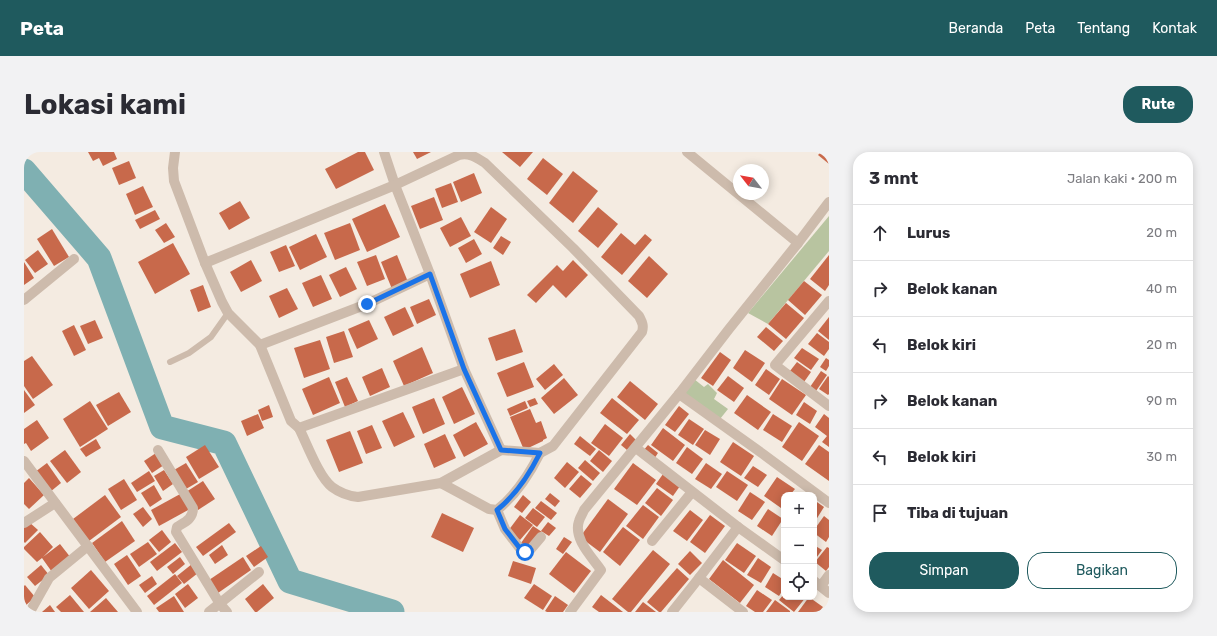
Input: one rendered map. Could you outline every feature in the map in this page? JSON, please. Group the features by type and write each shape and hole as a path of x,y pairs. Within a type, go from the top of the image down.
{"street":[{"path":"175,152 173,168 174,182 205,263 222,302 228,313 260,345 291,421 299,428 324,479 333,488 346,495 358,497 441,482 501,450 540,453 553,446 642,332 643,328 639,316 573,248 485,164 476,157 466,154 459,155 396,185 205,263"},
{"path":"384,152 464,369 501,450"},
{"path":"687,152 798,243"},
{"path":"572,612 602,570 579,538 579,522 584,510 679,394 829,202"},
{"path":"24,300 74,258"},
{"path":"260,345 367,304 430,274"},
{"path":"829,301 775,365 829,406"},
{"path":"299,428 464,369"},
{"path":"679,394 829,502"},
{"path":"636,448 738,527 781,558"},
{"path":"158,450 193,508 191,517 177,527 176,532 220,604 227,612"},
{"path":"497,510 514,493 530,473 540,453"},
{"path":"25,463 137,612"},
{"path":"441,482 488,509 497,510"},
{"path":"652,541 692,492"},
{"path":"24,523 55,503"},
{"path":"497,510 505,529 522,551 525,552 530,550 541,537"},
{"path":"672,612 700,578 738,527"},
{"path":"31,610 49,578 88,546"},
{"path":"209,612 259,572"},
{"path":"829,575 817,584 829,593"},
{"path":"700,578 744,612"}],"lane":[{"path":"170,362 189,354 211,337 228,313"}],"green space":[{"path":"829,216 829,251 768,324 748,313"},
{"path":"694,379 704,387 708,384 717,393 714,399 728,409 720,419 682,393"}],"building":[{"path":"88,152 114,152 117,159 103,166 99,158 93,161"},
{"path":"358,152 365,152 374,170 336,189 325,169"},
{"path":"413,152 431,152 417,159"},
{"path":"502,152 533,152 520,167"},
{"path":"821,152 829,152 829,164 818,155"},
{"path":"543,158 563,174 547,195 527,179"},
{"path":"129,161 136,178 119,185 112,168"},
{"path":"573,171 598,191 573,223 549,203"},
{"path":"474,173 482,193 461,202 453,182"},
{"path":"451,183 458,202 442,208 435,189"},
{"path":"143,186 153,207 135,215 126,194"},
{"path":"434,197 443,220 420,229 411,206"},
{"path":"240,201 250,218 229,230 219,213"},
{"path":"385,204 400,237 367,252 352,219"},
{"path":"491,207 507,219 491,243 474,232"},
{"path":"598,207 618,224 598,248 578,231"},
{"path":"155,210 160,219 140,229 135,220"},
{"path":"461,217 471,236 450,247 440,228"},
{"path":"166,223 175,237 164,243 155,230"},
{"path":"350,223 360,250 335,260 324,233"},
{"path":"52,229 69,257 54,266 37,239"},
{"path":"621,233 635,245 645,234 652,240 622,275 601,257"},
{"path":"316,234 327,257 300,270 289,247"},
{"path":"501,236 511,242 503,255 493,248"},
{"path":"474,239 482,254 466,263 458,248"},
{"path":"173,243 190,274 155,294 138,262"},
{"path":"286,245 295,266 279,272 270,252"},
{"path":"38,250 48,264 35,273 25,260"},
{"path":"376,255 385,279 367,286 357,262"},
{"path":"397,255 408,282 392,289 381,262"},
{"path":"829,255 829,285 825,291 810,279"},
{"path":"649,256 668,274 647,298 628,281"},
{"path":"251,260 262,281 241,292 230,272"},
{"path":"573,260 588,275 566,298 553,285 536,303 527,295 557,265 563,271"},
{"path":"491,261 500,285 470,298 460,274"},
{"path":"24,262 34,278 24,285"},
{"path":"346,267 357,289 340,297 329,275"},
{"path":"321,275 332,299 313,307 302,283"},
{"path":"804,281 822,295 805,315 788,300"},
{"path":"203,285 211,307 198,312 190,290"},
{"path":"287,288 298,309 279,318 269,296"},
{"path":"429,299 436,315 417,324 410,307"},
{"path":"786,303 804,318 786,339 768,324"},
{"path":"405,307 414,326 393,336 384,317"},
{"path":"829,317 829,340 818,331"},
{"path":"95,320 103,338 88,344 80,326"},
{"path":"369,320 378,339 357,349 348,329"},
{"path":"74,325 86,350 74,356 62,331"},
{"path":"766,327 783,341 774,351 757,337"},
{"path":"515,329 523,352 496,361 488,338"},
{"path":"344,331 353,357 334,363 326,337"},
{"path":"817,333 829,342 829,349 824,356 808,344"},
{"path":"320,340 330,369 304,378 294,348"},
{"path":"422,347 433,373 404,386 393,361"},
{"path":"802,348 819,359 811,370 794,358"},
{"path":"745,350 765,363 752,382 733,368"},
{"path":"720,352 731,360 713,386 701,378"},
{"path":"32,356 53,385 33,399 24,386 24,361"},
{"path":"826,358 829,360 829,366 826,371 820,367"},
{"path":"524,362 534,387 507,397 497,373"},
{"path":"797,362 811,372 804,382 790,371"},
{"path":"554,364 563,375 545,390 536,379"},
{"path":"382,368 390,387 370,396 362,377"},
{"path":"766,369 780,379 769,395 755,385"},
{"path":"821,371 827,375 816,391 810,387"},
{"path":"728,376 744,388 734,402 717,390"},
{"path":"828,376 829,394 828,395 819,389"},
{"path":"329,377 340,403 313,415 302,389"},
{"path":"347,377 358,401 345,407 335,382"},
{"path":"564,378 578,395 554,414 541,398"},
{"path":"782,379 806,395 792,415 769,399"},
{"path":"630,381 658,404 645,420 617,397"},
{"path":"462,387 475,414 454,424 442,397"},
{"path":"24,390 35,405 24,413"},
{"path":"119,392 131,412 108,426 96,405"},
{"path":"747,395 771,412 758,430 734,413"},
{"path":"434,398 445,424 423,434 412,407"},
{"path":"535,398 538,404 530,407 527,401"},
{"path":"612,398 639,420 627,434 600,413"},
{"path":"90,401 108,429 80,447 63,419"},
{"path":"525,401 528,408 510,416 507,409"},
{"path":"804,402 817,411 810,424 796,415"},
{"path":"269,405 273,417 262,421 258,410"},
{"path":"679,406 689,414 675,432 665,425"},
{"path":"530,409 536,423 541,421 547,438 524,450 510,417"},
{"path":"403,412 415,437 394,447 382,421"},
{"path":"258,414 264,428 247,436 241,421"},
{"path":"773,414 792,426 782,442 763,430"},
{"path":"824,414 829,418 829,447 822,442 827,436 815,427"},
{"path":"689,419 704,429 693,445 678,435"},
{"path":"37,420 49,438 31,451 26,443 24,444 24,429"},
{"path":"476,422 488,444 464,457 453,435"},
{"path":"799,422 819,436 802,461 782,447"},
{"path":"605,424 623,438 609,456 591,443"},
{"path":"372,425 382,448 366,454 357,431"},
{"path":"663,428 685,445 673,461 651,445"},
{"path":"705,430 720,439 710,455 695,445"},
{"path":"350,431 363,463 339,472 326,440"},
{"path":"445,434 456,458 434,468 424,444"},
{"path":"630,434 636,440 627,450 621,445"},
{"path":"580,436 596,449 590,456 574,444"},
{"path":"96,439 101,448 86,457 80,449"},
{"path":"733,442 754,456 741,476 720,462"},
{"path":"205,445 219,467 199,479 186,457"},
{"path":"648,445 658,453 654,459 643,451"},
{"path":"819,445 829,452 829,481 805,464"},
{"path":"687,447 703,459 692,474 676,463"},
{"path":"65,450 81,472 67,483 50,461"},
{"path":"599,450 612,461 603,472 590,461"},
{"path":"156,453 164,465 152,473 144,461"},
{"path":"585,460 600,473 593,481 578,468"},
{"path":"567,462 579,472 565,488 554,478"},
{"path":"47,463 61,483 50,492 35,472"},
{"path":"186,463 198,482 186,489 174,470"},
{"path":"633,463 656,480 637,505 614,489"},
{"path":"706,463 722,474 711,489 695,479"},
{"path":"753,466 767,475 758,487 744,478"},
{"path":"164,470 173,484 163,491 154,476"},
{"path":"149,471 155,481 137,492 131,483"},
{"path":"727,471 748,485 737,501 716,487"},
{"path":"663,474 680,486 673,496 656,484"},
{"path":"581,475 592,484 580,498 569,489"},
{"path":"777,477 795,489 792,492 781,492 781,508 764,496"},
{"path":"29,478 44,495 29,509 24,504 24,483"},
{"path":"124,479 137,500 121,510 108,489"},
{"path":"203,481 215,499 198,510 186,492"},
{"path":"154,485 162,499 150,507 141,493"},
{"path":"657,488 673,500 661,516 645,503"},
{"path":"750,492 765,502 752,520 738,511"},
{"path":"182,493 190,509 159,526 151,510"},
{"path":"550,493 560,501 555,507 545,499"},
{"path":"105,495 121,517 89,541 73,519"},
{"path":"523,495 531,502 522,513 514,507"},
{"path":"608,499 628,514 600,552 580,537"},
{"path":"541,501 557,513 551,520 535,508"},
{"path":"817,502 824,507 817,518"},
{"path":"643,505 659,517 643,539 626,526"},
{"path":"143,507 152,519 143,527 133,514"},
{"path":"533,508 545,517 537,527 525,518"},
{"path":"768,509 781,518 781,522 772,536 757,526"},
{"path":"690,510 703,520 687,541 673,531"},
{"path":"442,513 474,528 463,552 431,537"},
{"path":"520,515 533,525 520,540 508,531"},
{"path":"710,515 725,526 705,553 690,542"},
{"path":"824,516 829,520 829,537 826,542 817,535 817,526"},
{"path":"122,521 135,541 105,562 92,543"},
{"path":"29,522 38,530 25,543 24,527"},
{"path":"548,522 556,528 549,536 541,531"},
{"path":"229,523 236,532 203,556 196,547"},
{"path":"533,526 542,532 529,549 521,543"},
{"path":"623,527 640,540 620,566 603,552"},
{"path":"162,530 171,542 159,552 149,540"},
{"path":"40,532 53,547 43,557 60,544 71,558 52,572 42,558 37,562 24,549 24,547"},
{"path":"564,537 572,542 563,554 556,549"},
{"path":"148,542 157,554 139,567 130,554"},
{"path":"175,543 182,552 157,571 150,562"},
{"path":"737,543 756,556 744,573 725,560"},
{"path":"222,545 228,555 215,564 209,555"},
{"path":"261,546 268,557 254,567 246,556"},
{"path":"817,547 822,550 817,557"},
{"path":"827,547 829,548 829,567 826,571 817,564 817,560"},
{"path":"653,550 670,564 631,612 628,612 612,599"},
{"path":"690,551 702,563 690,575 678,564"},
{"path":"566,552 591,571 574,593 549,574"},
{"path":"127,555 141,576 128,585 114,564"},
{"path":"180,557 185,564 173,574 167,567"},
{"path":"243,557 251,570 218,593 209,580"},
{"path":"758,558 771,567 761,583 747,575"},
{"path":"723,560 754,585 740,603 709,579"},
{"path":"513,561 536,568 531,584 508,576"},
{"path":"192,564 198,573 184,584 177,576"},
{"path":"41,565 49,575 35,586 27,577"},
{"path":"677,568 689,579 661,612 659,612 647,602"},
{"path":"91,570 109,591 89,609 71,588"},
{"path":"773,573 781,578 781,593 779,596 765,587"},
{"path":"175,574 182,583 154,605 147,596"},
{"path":"152,576 157,584 145,593 139,585"},
{"path":"188,584 198,598 185,608 175,594"},
{"path":"263,584 274,598 255,612 245,599"},
{"path":"534,584 552,596 543,610 524,598"},
{"path":"25,585 35,597 24,607 24,586"},
{"path":"757,590 772,600 763,612 755,612 746,606"},
{"path":"70,595 84,612 61,612 56,607"},
{"path":"601,595 623,612 599,612 592,607"},
{"path":"174,596 184,612 159,612 156,608"},
{"path":"555,596 568,605 563,612 545,611"},
{"path":"106,598 118,612 90,612"},
{"path":"781,598 781,600 804,600 794,612 779,600"},
{"path":"775,600 790,611 790,612 766,612"},
{"path":"807,600 813,600 823,607 819,612 798,612"},
{"path":"643,602 656,612 635,612"},
{"path":"50,605 55,612 42,612"}],"waterway":[{"path":"24,171 99,258 162,427 224,443 290,581 392,612"}],"route":[{"path":"367,304 430,274 464,369 501,450 540,453 530,473 514,493 497,510 505,529 522,551 525,552"}]}
